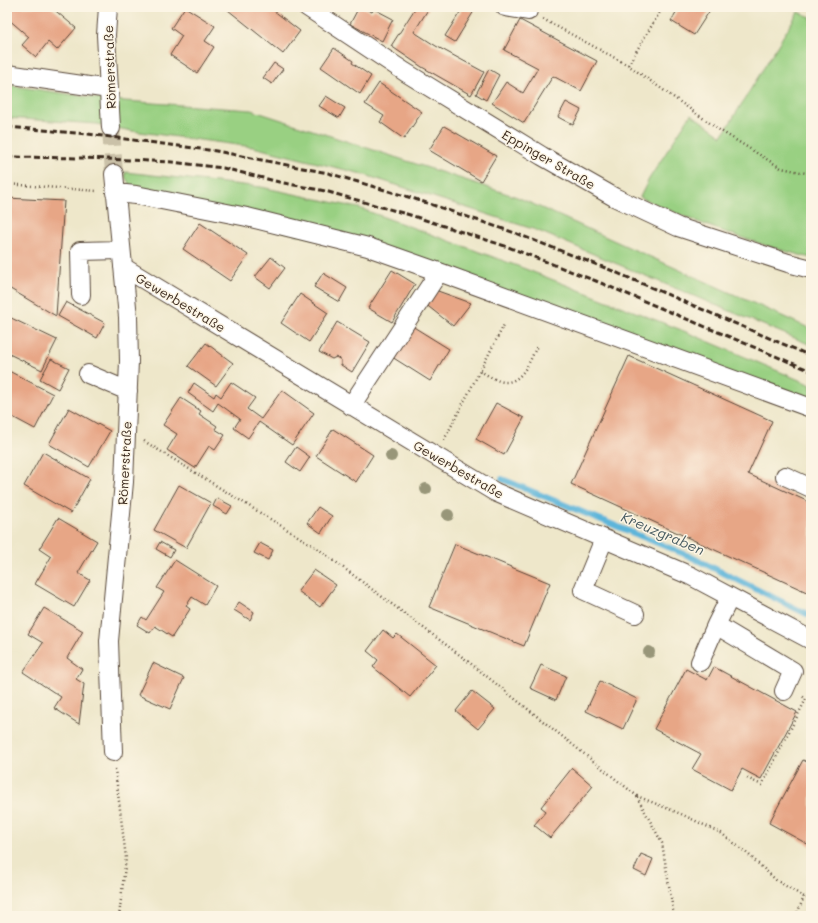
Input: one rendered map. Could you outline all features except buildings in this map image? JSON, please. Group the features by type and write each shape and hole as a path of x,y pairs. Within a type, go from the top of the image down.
{"street":[{"name":"Römerstraße","path":"108,7 106,35 111,128"},
{"name":"Eppinger Straße","path":"307,7 405,72 542,156 614,197 678,227 788,263 811,269"},
{"path":"505,7 528,11"},
{"path":"7,74 108,89"},
{"name":"Römerstraße","path":"113,752 109,641 124,482 129,360 128,317 122,258 106,192 114,174"},
{"path":"106,192 136,195 247,217 368,247 811,408"},
{"path":"81,295 80,251 122,258"},
{"name":"Gewerbestraße","path":"122,258 351,406 495,492 690,576 811,640"},
{"path":"351,406 439,272"},
{"path":"88,374 128,391"},
{"path":"785,476 811,488"},
{"path":"604,539 583,590 635,614"},
{"path":"700,662 730,597"},
{"path":"716,625 793,671 785,689"}],"path":[{"path":"628,65 663,7"},
{"path":"528,11 628,65 721,131 774,164 781,168 811,174"},
{"path":"7,184 106,192"},
{"path":"436,456 505,323"},
{"path":"480,371 506,382 517,378 525,370 537,346"},
{"path":"126,431 317,548 465,659 637,796 681,814 721,833 750,856 776,880 804,897 811,899"},
{"path":"747,778 762,786 806,699 785,689"},
{"path":"113,752 126,858 119,916"},
{"path":"637,796 662,843 674,916"},
{"path":"796,916 804,897"}],"green space":[{"path":"798,12 811,17 811,258 724,232 640,197 649,179 691,114 722,136"},
{"path":"7,85 95,98 251,110 517,197 811,329 811,345 536,230 362,174 253,147 132,131 97,124 7,118"},
{"path":"125,172 261,187 359,208 515,265 679,329 811,385 811,414 440,267 131,197 129,183 125,177"}],"waterway":[{"name":"Kreuzgraben","path":"502,479 689,556 811,616"}],"tunnel":[{"path":"111,128 114,174"}],"railway":[{"path":"7,127 88,134 216,151 328,173 415,199 515,233 608,269 811,356"},
{"path":"7,157 85,158 172,162 223,168 279,182 325,191 410,215 508,247 596,281 811,371"}]}
